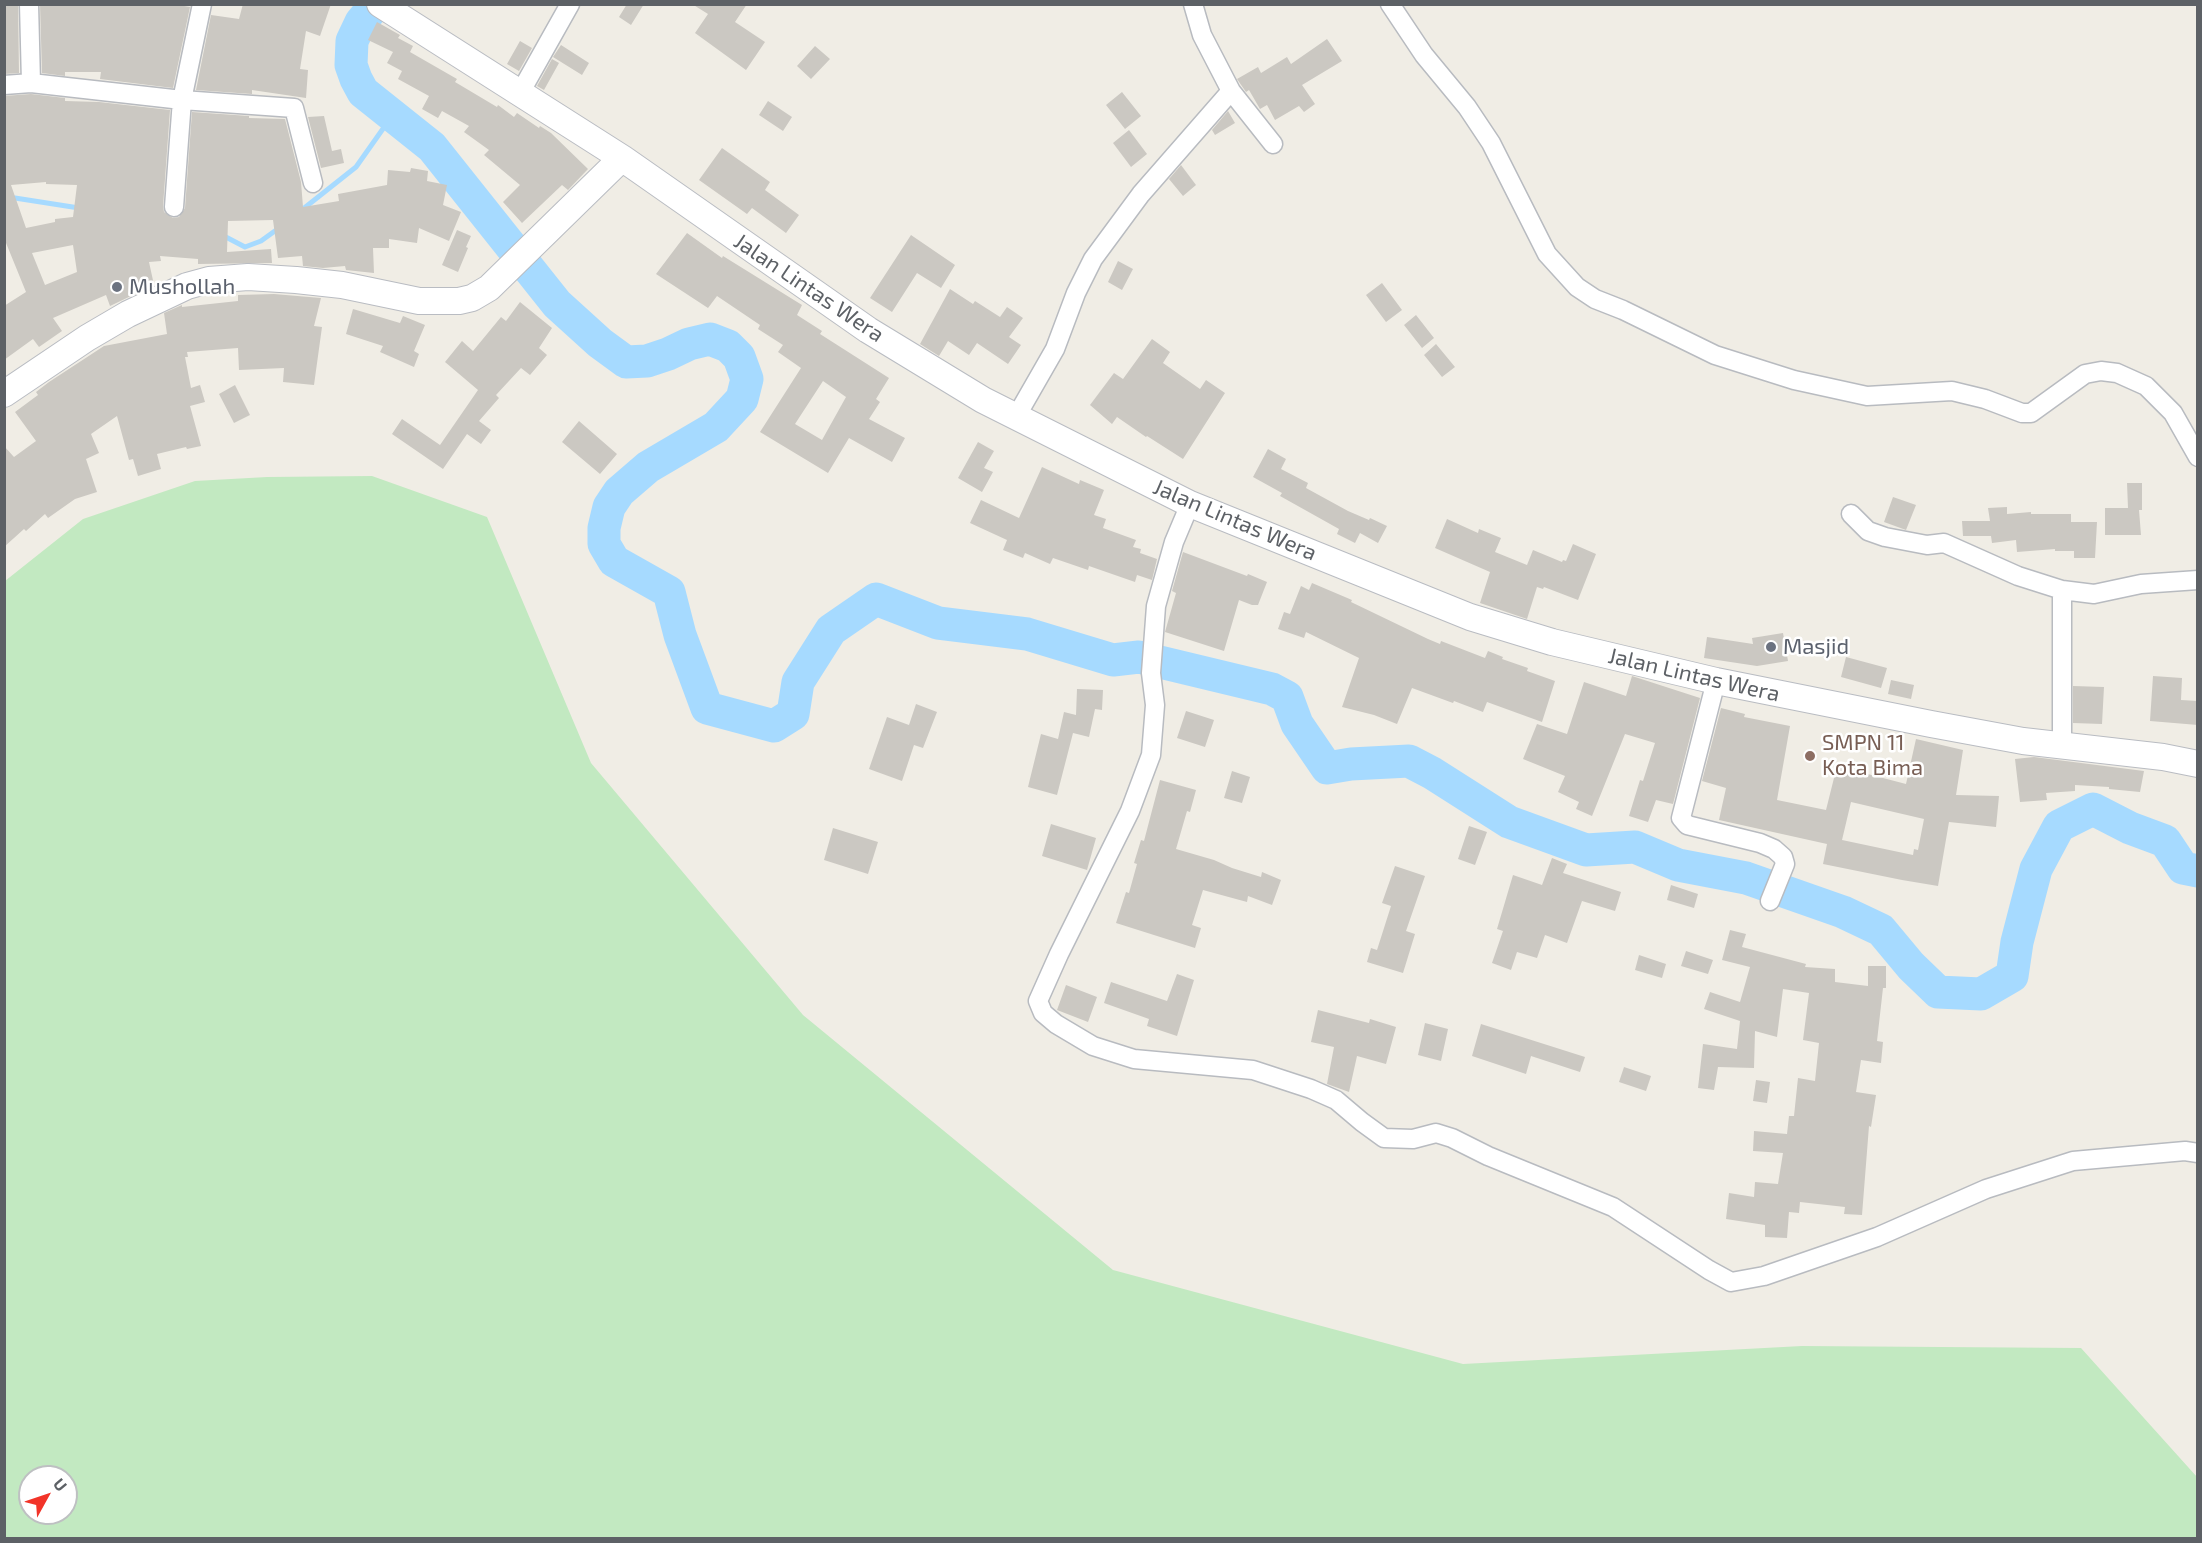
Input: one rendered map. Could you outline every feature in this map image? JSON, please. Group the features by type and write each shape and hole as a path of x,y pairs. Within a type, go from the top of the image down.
{"main road":[{"name":"Jalan Lintas Wera","path":"381,5 622,158 868,330 1016,417 1190,504 1470,617 1552,642 1716,681 1931,724 2023,741 2163,757 2198,764"},
{"path":"4,394 87,338 128,314 187,286 209,280 248,277 296,280 342,285 419,301 440,302 472,298 489,288 504,274 622,158"}],"street":[{"path":"29,4 31,83"},
{"path":"174,207 182,100 202,4"},
{"path":"520,93 570,4"},
{"path":"1193,4 1202,35 1231,91 1273,144"},
{"path":"1390,4 1424,55 1467,107 1491,143 1547,254 1577,287 1595,299 1623,310 1715,355 1794,380 1867,396 1952,392 1986,399 2022,413 2031,413 2085,374 2102,371 2117,373 2146,386 2173,413 2198,457"},
{"path":"4,85 31,83 182,100 294,108 313,183"},
{"path":"1016,417 1055,349 1076,293 1093,259 1141,194 1231,91"},
{"path":"1190,504 1174,542 1156,606 1151,673 1155,726 1151,755 1143,782 1038,1002 1043,1013 1056,1024 1094,1046 1134,1059 1253,1070 1311,1089 1336,1100 1384,1138 1413,1139 1436,1133 1452,1138 1488,1156 1613,1207 1708,1270 1731,1282 1764,1276 1877,1237 1986,1189 2073,1161 2185,1151 2198,1153"},
{"path":"1851,514 1868,531 1927,545 1944,543 2018,576 2062,590 2094,594 2141,584 2198,580"},
{"path":"2062,590 2062,745"},
{"path":"1716,681 1681,818 1687,825 1760,843 1774,849 1783,857 1785,864 1770,901"}],"green space":[{"path":"372,476 487,517 591,763 803,1015 1113,1270 1463,1364 1802,1346 2081,1348 2197,1477 2197,1538 5,1538 5,581 83,519 195,481 267,477"}],"building":[{"path":"4,4 18,4 19,73 4,74"},
{"path":"40,4 98,6 98,4 173,4 190,7 173,88 100,79 101,72 65,72 65,76 42,73"},
{"path":"243,4 331,4 320,36 306,31 300,69 308,70 306,98 252,90 252,94 196,90 211,15 239,19"},
{"path":"627,4 644,4 631,25 619,17"},
{"path":"692,4 747,4 735,22 765,42 746,70 695,33 708,14"},
{"path":"377,22 400,35 398,38 413,46 410,52 457,79 455,82 497,107 498,105 514,117 517,113 551,133 588,169 568,190 562,185 522,223 503,202 520,185 484,155 489,150 464,132 469,126 442,111 438,118 422,109 429,96 398,79 402,71 387,63 393,52 368,40"},
{"path":"1327,39 1342,61 1302,85 1315,104 1304,112 1299,106 1275,120 1267,105 1260,109 1249,90 1246,92 1237,79 1258,67 1261,73 1287,57 1291,64"},
{"path":"520,41 532,48 519,71 507,64"},
{"path":"561,45 589,63 582,75 553,57"},
{"path":"815,46 830,59 811,79 797,66"},
{"path":"552,59 559,63 544,90 537,86"},
{"path":"1122,92 1141,116 1125,129 1106,105"},
{"path":"31,94 65,98 65,101 99,102 170,110 163,206 164,212 173,218 179,217 185,208 192,112 285,119 301,182 303,207 339,201 338,194 387,185 388,170 410,172 411,168 428,171 427,181 447,185 443,205 461,212 449,241 419,228 417,243 389,239 389,248 373,248 374,273 346,270 345,266 323,268 303,266 302,256 278,258 273,220 228,221 227,252 271,249 272,263 198,264 198,259 160,256 161,261 149,262 154,285 110,306 106,295 53,318 62,331 39,347 33,339 4,360 4,306 26,292 4,238 4,96","holes":["46,182 46,184 77,185 73,217 55,219 55,222 26,228 11,185","73,245 77,272 45,285 32,253"]},
{"path":"768,101 792,117 783,131 759,115"},
{"path":"1228,111 1235,123 1215,135 1212,130"},
{"path":"324,116 332,151 341,149 344,163 321,168 308,117"},
{"path":"1129,130 1147,154 1131,167 1113,143"},
{"path":"722,148 770,182 765,190 799,215 786,233 752,208 747,214 699,180"},
{"path":"1181,165 1196,185 1183,196 1169,179"},
{"path":"457,230 471,236 458,272 442,265"},
{"path":"687,233 722,258 723,256 802,305 797,315 822,331 820,334 889,378 876,399 880,402 869,419 905,438 892,462 849,438 828,473 760,432 801,368 778,352 783,345 758,329 760,325 717,296 708,308 656,274","holes":["823,381 846,397 822,440 795,424"]},
{"path":"911,235 955,265 941,288 917,273 892,312 870,298"},
{"path":"1118,261 1133,269 1122,290 1108,282"},
{"path":"1382,283 1402,310 1386,322 1366,295"},
{"path":"950,289 973,304 975,301 1000,317 1007,307 1023,318 1009,337 1021,345 1008,364 977,343 969,355 948,341 939,356 920,344"},
{"path":"274,294 321,298 314,326 322,327 314,385 283,382 284,368 239,370 238,348 187,352 188,357 185,357 191,388 200,385 205,402 190,406 201,446 157,454 161,469 138,476 133,459 129,460 117,416 91,434 99,453 86,459 97,492 75,499 48,518 45,514 4,547 4,446 14,457 36,441 15,412 38,395 36,392 104,346 167,334 164,313 182,305 182,307 238,301 238,295"},
{"path":"520,302 552,328 539,348 547,355 530,375 521,368 496,395 499,398 479,421 491,430 481,444 467,434 443,469 392,434 402,419 440,445 478,390 445,362 462,341 473,351 501,317 506,321"},
{"path":"353,309 400,323 403,316 425,325 414,351 419,354 414,367 380,352 383,346 346,334"},
{"path":"1416,315 1434,338 1422,348 1404,325"},
{"path":"1152,339 1170,352 1163,363 1200,389 1206,380 1225,393 1183,459 1117,417 1112,424 1090,405 1114,373 1123,379"},
{"path":"1436,344 1455,367 1442,377 1424,355"},
{"path":"235,385 250,415 234,423 219,394"},
{"path":"579,421 617,454 600,474 562,442"},
{"path":"978,442 994,451 984,468 993,472 982,492 958,478"},
{"path":"1268,449 1286,459 1281,469 1308,483 1306,488 1348,511 1387,526 1378,543 1360,533 1355,543 1337,534 1339,529 1280,496 1282,493 1253,477"},
{"path":"1042,467 1079,484 1080,480 1104,490 1094,515 1106,519 1103,528 1136,540 1133,547 1141,549 1140,553 1157,559 1152,580 1137,575 1135,582 1089,566 1088,570 1053,558 1050,564 1025,553 1023,558 1003,550 1007,540 970,523 981,500 1019,518"},
{"path":"2127,483 2142,483 2142,510 2139,510 2141,535 2105,535 2105,508 2128,508"},
{"path":"1893,497 1916,505 1906,530 1884,522"},
{"path":"2007,507 2007,514 2031,512 2031,514 2071,514 2071,522 2097,522 2095,558 2074,558 2074,551 2055,551 2055,549 2017,552 2016,540 1992,543 1991,536 1963,536 1962,521 1990,521 1988,508"},
{"path":"1447,519 1478,533 1479,529 1501,538 1495,552 1527,565 1533,550 1562,562 1566,561 1573,544 1596,554 1578,600 1544,587 1543,589 1537,587 1527,619 1480,603 1490,572 1435,548"},
{"path":"1183,552 1267,582 1258,605 1239,600 1224,651 1165,632 1176,593 1172,591"},
{"path":"1312,583 1352,600 1351,602 1440,644 1441,641 1485,658 1488,651 1503,657 1502,659 1528,668 1527,671 1555,681 1542,722 1487,702 1483,712 1412,688 1397,724 1374,715 1342,707 1359,658 1306,632 1304,638 1278,629 1284,612 1290,614 1301,586 1309,590"},
{"path":"1783,633 1788,661 1757,666 1704,658 1707,637 1753,644 1752,638"},
{"path":"1846,657 1887,668 1881,688 1841,677"},
{"path":"1632,676 1700,698 1673,804 1656,800 1648,822 1629,816 1655,743 1625,734 1592,816 1576,809 1579,802 1558,792 1565,776 1523,759 1537,724 1567,734 1584,682 1626,696"},
{"path":"2153,676 2182,678 2181,700 2198,701 2198,725 2150,721"},
{"path":"1891,680 1914,685 1911,699 1888,694"},
{"path":"2073,686 2104,687 2102,724 2073,723"},
{"path":"1077,689 1103,690 1102,710 1095,709 1089,737 1073,733 1057,795 1028,787 1041,734 1058,739 1064,712 1076,715"},
{"path":"916,704 937,712 923,748 914,745 902,781 869,769 887,717 909,725"},
{"path":"1721,708 1745,714 1744,717 1790,726 1777,800 1826,810 1837,766 1906,784 1916,739 1963,750 1956,795 1999,796 1996,827 1949,822 1938,886 1823,864 1827,844 1719,820 1726,788 1702,781","holes":["1851,802 1924,819 1918,850 1914,849 1913,855 1842,840"]},
{"path":"1186,711 1214,720 1205,747 1177,738"},
{"path":"2034,757 2144,771 2140,792 2075,785 2075,791 2046,793 2047,800 2020,802 2015,759"},
{"path":"1232,771 1250,777 1242,803 1224,798"},
{"path":"1160,780 1196,790 1176,849 1261,877 1262,872 1281,880 1272,905 1248,896 1247,902 1203,890 1192,925 1201,928 1195,948 1116,923 1126,892 1129,893 1137,864 1134,863 1141,840 1144,841"},
{"path":"1051,824 1096,838 1087,870 1042,856"},
{"path":"1469,826 1487,832 1475,865 1458,859"},
{"path":"833,828 878,842 868,874 824,860"},
{"path":"1552,858 1567,864 1563,873 1621,892 1615,911 1582,901 1567,943 1545,935 1537,958 1517,952 1511,970 1492,963 1503,931 1497,929 1513,875 1542,885"},
{"path":"1395,866 1425,876 1406,931 1415,934 1403,973 1367,962 1371,948 1377,950 1391,906 1382,903"},
{"path":"1671,885 1698,894 1694,908 1667,900"},
{"path":"1730,930 1746,934 1742,947 1806,964 1805,967 1835,969 1835,982 1868,986 1868,966 1886,966 1886,988 1883,988 1877,1041 1883,1042 1881,1063 1861,1060 1856,1092 1876,1095 1871,1127 1869,1126 1862,1215 1844,1214 1845,1207 1800,1202 1799,1213 1789,1212 1787,1238 1765,1237 1765,1225 1726,1219 1729,1193 1754,1197 1755,1182 1778,1184 1783,1153 1753,1151 1754,1131 1787,1134 1789,1116 1794,1116 1798,1078 1815,1081 1819,1043 1803,1040 1809,993 1783,989 1777,1037 1755,1031 1754,1068 1718,1067 1714,1090 1698,1088 1703,1044 1737,1049 1740,1021 1704,1009 1710,992 1740,1002 1750,967 1722,960"},
{"path":"1686,951 1713,960 1708,974 1681,966"},
{"path":"1639,955 1666,964 1662,978 1635,970"},
{"path":"1177,974 1194,980 1177,1036 1147,1026 1149,1019 1104,1003 1111,982 1167,1001"},
{"path":"1066,985 1097,997 1088,1022 1057,1010"},
{"path":"1318,1010 1369,1023 1370,1019 1396,1027 1386,1064 1357,1056 1349,1092 1327,1084 1334,1047 1311,1042"},
{"path":"1425,1023 1448,1029 1441,1061 1418,1055"},
{"path":"1481,1024 1585,1057 1580,1072 1531,1056 1526,1074 1472,1056"},
{"path":"1624,1067 1651,1076 1646,1091 1619,1082"},
{"path":"1756,1080 1770,1082 1767,1103 1753,1101"}],"waterway":[{"path":"376,4 361,22 352,41 351,65 363,92 432,147 557,304 600,343 626,362 647,361 689,344 710,339 728,346 739,357 747,379 742,399 716,427 648,467 619,492 609,507 604,528 604,544 614,561 669,592 680,635 707,708 774,726 793,714 798,682 831,630 876,599 938,623 1027,634 1113,660 1139,657 1272,689 1287,697 1297,724 1327,768 1351,764 1409,761 1509,822 1586,850 1635,847 1678,865 1746,878 1843,912 1881,930 1911,966 1938,992 1981,994 2012,976 2017,942 2036,869 2059,826 2093,809 2130,828 2165,841 2183,868 2198,871"},
{"path":"303,209 356,167 392,116"},
{"path":"11,199 79,208"},
{"path":"222,235 245,247 261,241 279,228"}],"place":[{"name":"Mushollah","path":"117,287"},
{"name":"Masjid","path":"1771,647"},
{"name":"SMPN 11 Kota Bima","path":"1810,756"}]}
